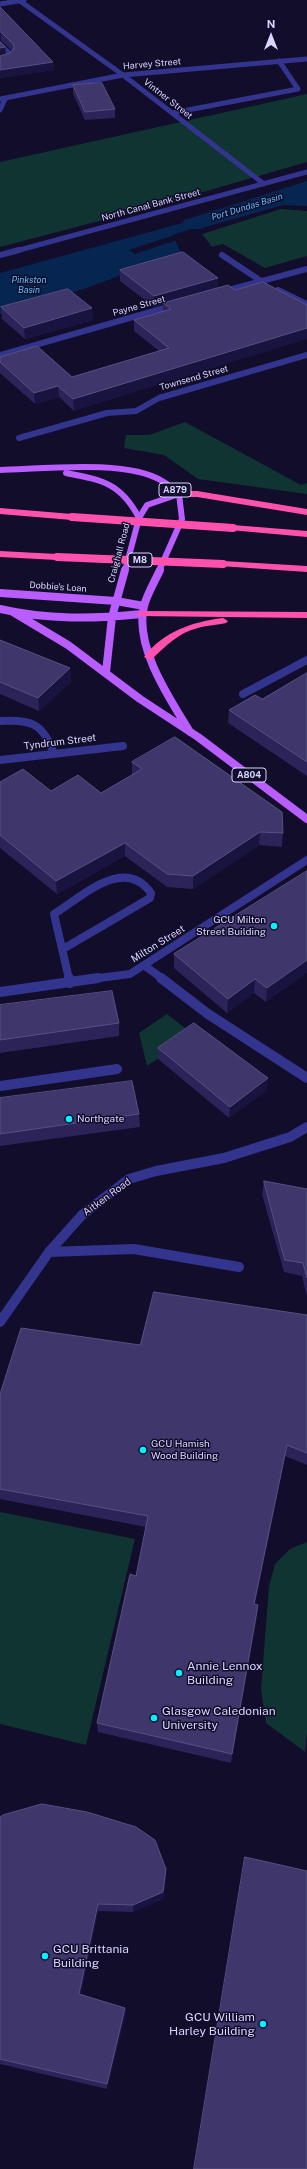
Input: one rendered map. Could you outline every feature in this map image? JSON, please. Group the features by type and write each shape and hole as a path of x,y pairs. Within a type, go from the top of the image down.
{"highway":[{"path":"179,494 197,494 307,512"},
{"path":"0,511 307,534"},
{"name":"M8","path":"0,554 307,569"},
{"path":"143,610 307,615"},
{"path":"150,657 163,642 184,628 197,624 271,615"}],"main road":[{"name":"Craighall Road","path":"0,470 54,470 112,467 132,470 161,480 179,494"},
{"name":"Craighall Road","path":"54,470 103,481 116,487 128,496 139,518 116,601"},
{"path":"139,518 147,505 179,494"},
{"name":"A879","path":"143,610 182,519 179,494"},
{"name":"Dobbie's Loan","path":"0,592 116,601 143,610"},
{"path":"106,672 112,617 116,601"},
{"name":"A804","path":"0,608 13,612 64,616 112,617 143,610 142,628 150,657 165,692 190,732"},
{"name":"A804","path":"13,612 62,641 106,672 140,699 190,732 307,819"}],"street":[{"path":"0,4 22,0"},
{"name":"Vintner Street","path":"22,0 124,74 264,184"},
{"path":"0,44 11,55 8,59 0,60"},
{"name":"Harvey Street","path":"2,99 124,74 307,59"},
{"path":"172,113 298,89 279,61"},
{"path":"0,110 2,99"},
{"name":"North Canal Bank Street","path":"0,255 307,172"},
{"path":"222,255 260,281 307,304"},
{"path":"216,294 260,281 306,270"},
{"name":"Payne Street","path":"0,355 186,302"},
{"name":"Townsend Street","path":"19,438 107,413 136,412 159,398 307,355"},
{"path":"243,694 307,660"},
{"path":"0,721 16,720 37,724 49,737 54,754"},
{"name":"Tyndrum Street","path":"0,760 123,746"},
{"name":"Milton Street","path":"0,992 130,974 145,966 307,860"},
{"path":"63,949 150,898 151,893 146,885 136,879 116,877 54,914 70,982"},
{"path":"145,966 208,1014 307,1078"},
{"path":"0,1086 117,1069"},
{"name":"Aitken Road","path":"0,1322 49,1252 82,1215 129,1179 156,1171 224,1158 290,1138 307,1127"},
{"path":"49,1252 134,1249 239,1267"}],"green space":[{"path":"307,94 307,162 141,210 0,247 0,162"},
{"path":"281,209 307,211 307,256 265,268 223,244 212,247 202,234"},
{"path":"185,422 301,485 307,483 307,494 198,479 164,455 124,448 126,435 149,435"},
{"path":"167,1014 194,1035 147,1066 139,1033"},
{"path":"0,1512 135,1539 86,1745 0,1724"},
{"path":"307,1542 307,1733 305,1752 266,1723 261,1689 269,1586 275,1564 290,1549"}],"water":[{"name":"Pinkston Basin","path":"307,181 307,206 283,205 199,229 190,229 173,235 181,253 84,289 0,314 0,273 182,223 184,220"}],"pier":[{"path":"178,234 180,235 175,236 177,240 135,254 129,250"}],"building":[{"path":"0,7 53,62 0,70 0,56 10,53 14,48 13,44 0,32"},
{"path":"0,42 5,47 0,48"},
{"path":"102,83 115,109 85,112 73,85"},
{"path":"183,252 218,278 154,296 120,270"},
{"path":"263,282 307,305 307,328 73,399 58,386 34,393 0,362 0,357 37,346 72,377 169,348 134,320 171,309 163,303 228,285 235,290"},
{"path":"68,289 92,308 24,328 1,307"},
{"path":"0,640 70,668 38,698 0,682"},
{"path":"307,673 307,762 229,710 255,695 262,699"},
{"path":"175,737 282,812 283,833 260,832 193,876 167,874 125,843 56,881 0,835 0,782 23,769 51,791 78,775 101,793 142,769 132,762"},
{"name":"GCU Milton Street Building","path":"307,871 307,960 267,988 255,979 228,999 174,954"},
{"path":"112,991 119,1023 0,1040 0,1005"},
{"path":"194,1023 268,1078 230,1107 158,1048"},
{"name":"Northgate","path":"132,1081 139,1114 0,1134 0,1098"},
{"path":"264,1181 307,1189 307,1278 303,1263 285,1260"},
{"name":"GCU Hamish Wood Building","path":"154,1292 307,1315 307,1453 287,1445 254,1604 258,1605 232,1754 97,1723 130,1574 136,1576 148,1516 0,1489 0,1394 21,1328 140,1345"},
{"name":"GCU Brittania Building","path":"42,1804 87,1812 136,1827 155,1840 166,1869 163,1892 133,1905 98,1904 79,1994 125,2008 107,2084 0,2059 0,1817"},
{"name":"GCU William Harley Building","path":"245,1857 307,1871 307,2169 194,2169"}],"place":[{"name":"GCU Milton Street Building","path":"274,926"},
{"name":"Northgate","path":"69,1119"},
{"name":"GCU Hamish Wood Building","path":"143,1450"},
{"name":"Annie Lennox Building","path":"179,1673"},
{"name":"Glasgow Caledonian University","path":"154,1718"},
{"name":"GCU Brittania Building","path":"45,1956"},
{"name":"GCU William Harley Building","path":"263,2024"}],"water label":[{"name":"Port Dundas Basin","path":"247,207"}]}
